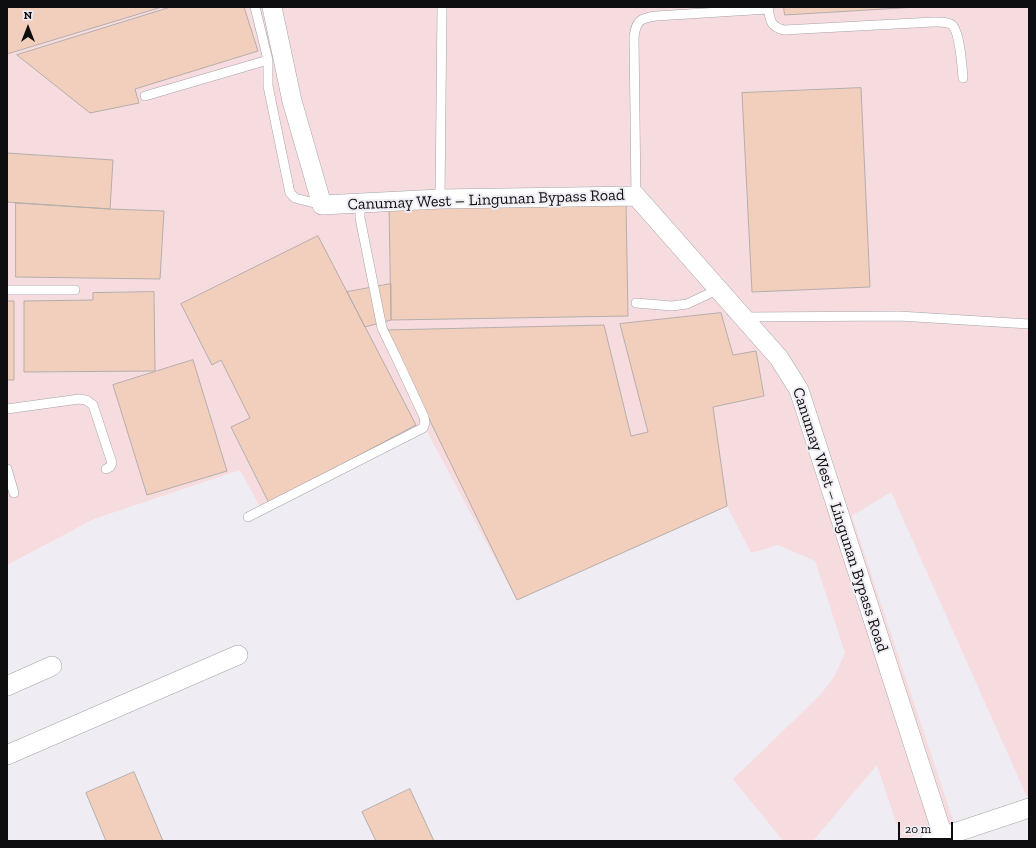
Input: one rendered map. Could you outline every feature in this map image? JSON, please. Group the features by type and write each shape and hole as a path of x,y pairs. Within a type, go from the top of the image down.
{"street":[{"path":"272,7 292,101 322,205"},
{"name":"Canumay West – Lingunan Bypass Road","path":"322,205 440,199 636,196 779,358 799,390 936,838"},
{"path":"7,755 238,655"},
{"path":"7,686 52,666"},
{"path":"936,838 1029,808"}],"lane":[{"path":"255,7 268,60 268,86 290,193 295,198 322,205"},
{"path":"440,199 442,7"},
{"path":"636,196 634,37 635,28 639,20 646,17 768,8 770,20 773,25 777,29 784,30 942,22 951,24 956,29 963,78"},
{"path":"145,96 268,60"},
{"path":"248,517 423,428 425,423 424,417 382,328 360,218 360,203"},
{"path":"636,303 672,306 686,304 719,289"},
{"path":"7,290 75,290"},
{"path":"744,317 899,316 1029,324"},
{"path":"7,409 79,399 86,400 93,405 112,463 110,467 106,469"},
{"path":"7,469 14,493"}],"shaded area":[{"path":"7,7 1029,7 1029,796 1027,797 891,492 852,516 954,823 902,840 877,765 813,841 783,841 733,779 820,695 834,677 845,653 815,561 778,545 751,553 727,506 517,600 425,428 263,513 240,470 94,519 7,565"}],"building":[{"path":"7,7 162,7 7,54"},
{"path":"171,7 244,7 258,51 135,89 139,103 90,113 17,55"},
{"path":"784,7 917,7 785,15"},
{"path":"861,88 870,287 752,292 742,93"},
{"path":"7,153 113,160 110,209 7,202"},
{"path":"626,202 628,316 391,320 389,206"},
{"path":"16,203 164,211 160,279 16,277"},
{"path":"318,236 416,425 269,503 231,427 250,418 221,360 212,365 181,304"},
{"path":"391,284 391,320 365,327 347,292"},
{"path":"154,292 155,371 24,372 24,301 93,300 93,293"},
{"path":"7,301 14,301 14,380 7,380"},
{"path":"721,313 733,355 756,351 764,396 713,407 727,506 517,600 386,330 604,325 631,436 648,432 620,324"},
{"path":"193,360 227,471 147,495 113,385"},
{"path":"134,772 163,841 106,841 86,793"},
{"path":"410,789 434,841 376,841 362,812"}]}
